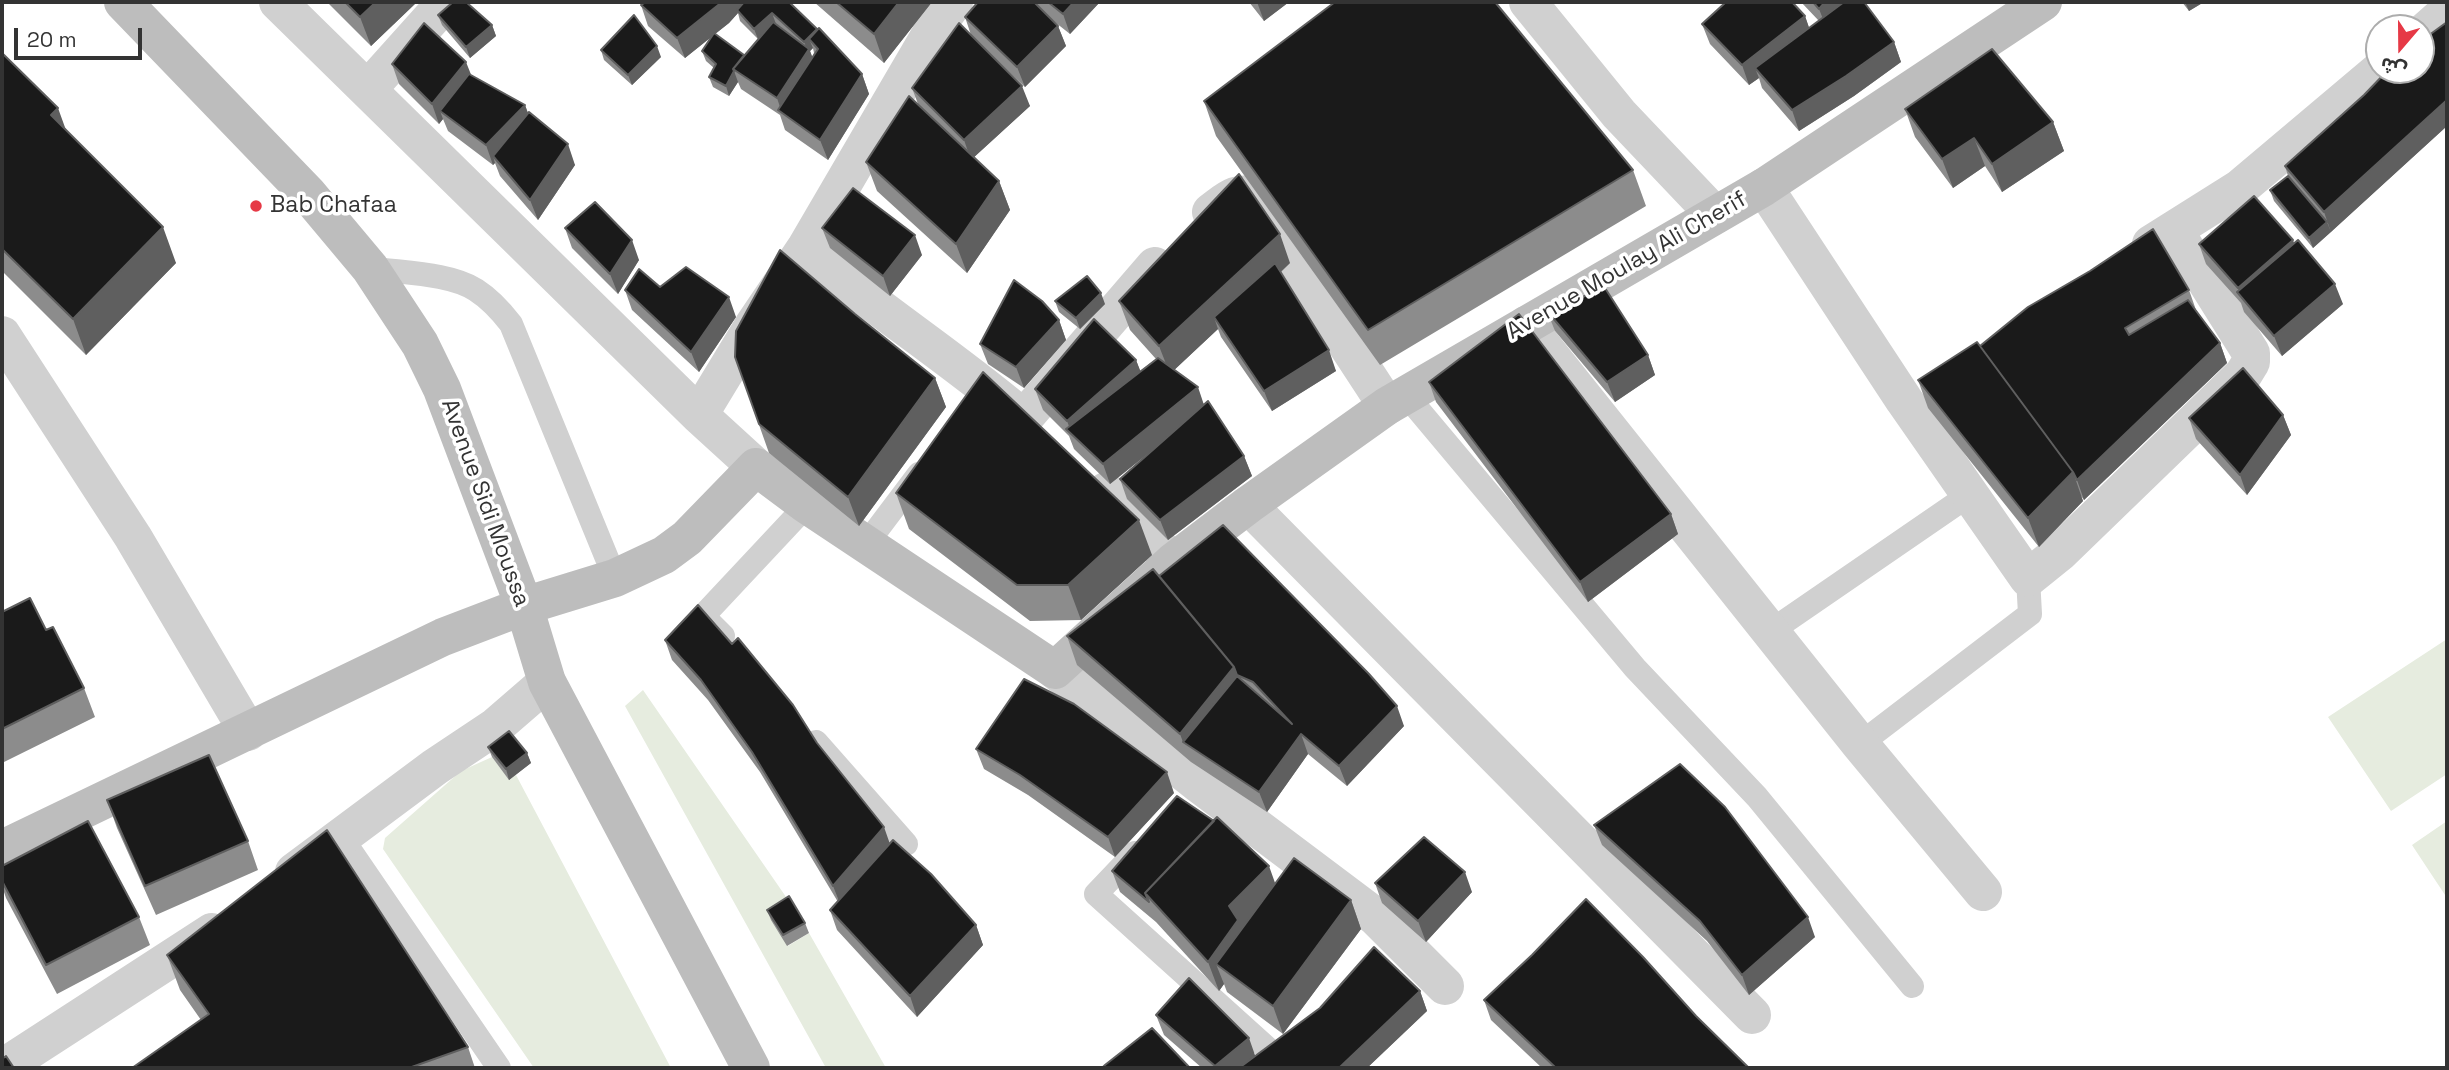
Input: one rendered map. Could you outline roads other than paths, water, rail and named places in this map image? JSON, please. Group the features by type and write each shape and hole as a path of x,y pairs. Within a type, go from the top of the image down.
{"street":[{"name":"Avenue Sidi Moussa","path":"123,2 308,194 370,268 420,344 442,388 524,606 547,682 751,1068"},
{"path":"278,2 699,415 756,467 807,505 1055,670 1190,794 1376,917 1445,986"},
{"path":"368,89 446,2"},
{"path":"699,415 753,326 805,249 930,35 954,2"},
{"path":"1528,2 1619,114 1715,215"},
{"name":"Avenue Moulay Ali Cherif","path":"1055,670 1173,562 1396,400 1764,187 2043,2"},
{"path":"2127,260 2250,180 2365,83"},
{"path":"1764,187 1915,393 1969,495 2028,578 2059,553 2243,374 2251,362 2251,353 2245,342 2174,230"},
{"path":"1024,418 1171,246 1201,220 1238,194 1248,194 1256,198 1319,302 1396,400"},
{"path":"805,249 975,394 1024,418 1054,444"},
{"path":"1526,325 1860,744 1983,892"},
{"path":"2,334 133,537 248,732"},
{"path":"2,849 443,637 524,606 615,578 664,555 687,538 756,467"},
{"path":"1083,470 1173,562"},
{"path":"1248,505 1752,1015"},
{"path":"2,1068 254,902 435,767 495,727 547,682"}],"lane":[{"path":"370,268 452,279 475,288 495,304 511,324 615,578"},
{"path":"1396,400 1635,668 1757,797 1912,986"},
{"path":"867,543 932,456"},
{"path":"1771,631 1969,495"},
{"path":"740,652 703,616 807,505"},
{"path":"1860,744 2030,614 2028,578"},
{"path":"799,720 830,761 906,844"},
{"path":"1152,834 1096,894 1269,1050"},
{"path":"341,837 499,1068"}],"place":[{"name":"Bab Chafaa","path":"256,206"}]}
